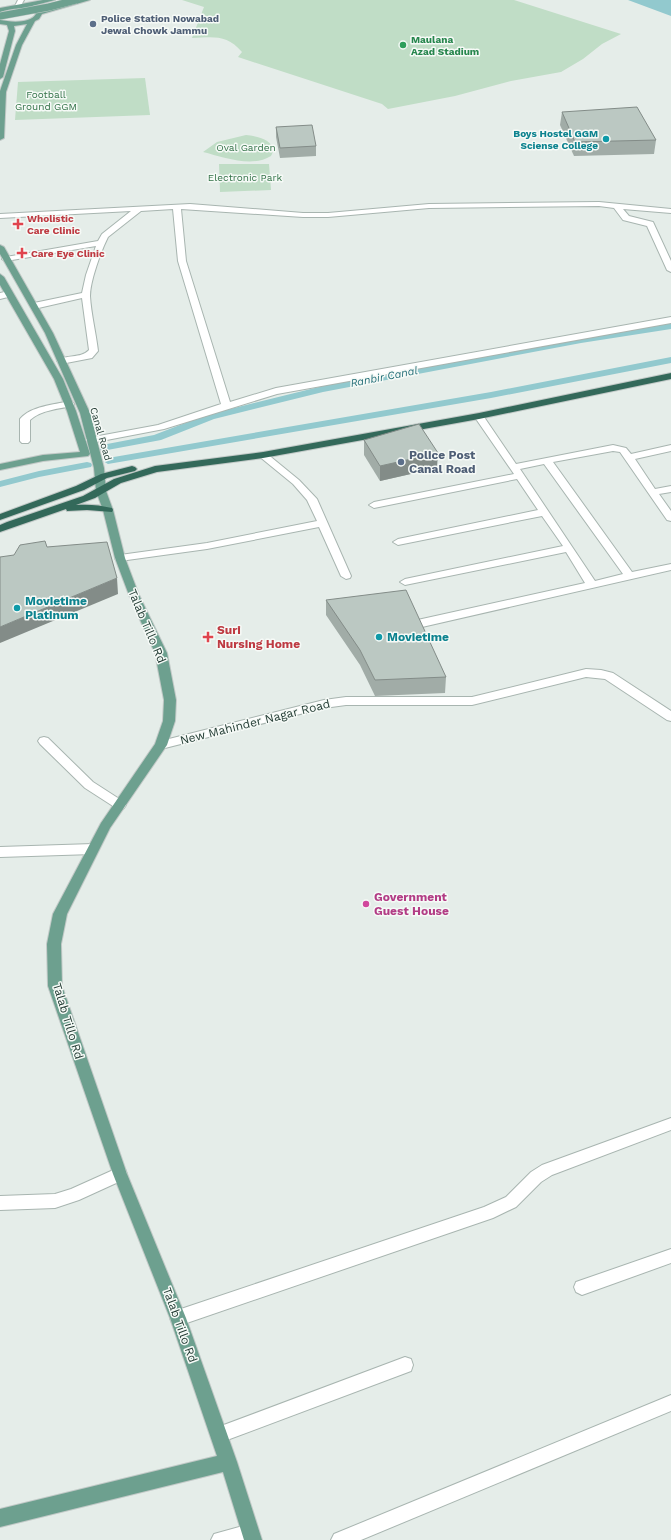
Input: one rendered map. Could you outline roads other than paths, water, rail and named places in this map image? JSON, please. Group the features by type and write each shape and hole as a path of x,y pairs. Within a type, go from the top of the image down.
{"highway":[{"path":"0,529 38,514 86,499 117,481 155,469 263,455 479,416 671,376"},
{"path":"0,517 112,473 124,470 148,468 155,469"},
{"path":"38,514 87,507 108,510"}],"main road":[{"path":"1,10 22,4 52,0"},
{"path":"1,10 63,0"},
{"path":"0,16 49,7 76,0"},
{"path":"0,138 3,92 19,45 32,21 39,16 40,13 87,0"},
{"path":"22,4 35,9 40,13"},
{"path":"0,22 10,24 32,21"},
{"path":"0,77 12,31 10,24"},
{"name":"Canal Road","path":"0,247 49,333 61,361 72,381 85,413 97,480 101,491"},
{"name":"Canal Road","path":"0,277 5,295 55,372 68,404 85,454 43,458 0,467"},
{"name":"Talab Tillo Rd","path":"101,491 108,510 120,558 134,596 160,653 168,681 170,700 169,721 162,745 105,826 60,914 54,944 55,986 120,1174 178,1318 228,1462 251,1536"},
{"path":"0,1518 228,1462"}],"street":[{"path":"616,205 626,218 650,224 671,270"},
{"path":"0,216 177,207 207,207 293,215 328,215 429,206 616,205 671,211"},
{"path":"177,207 182,261 226,405"},
{"path":"61,361 88,356 94,351 86,295 90,275 101,243 108,233 139,209"},
{"path":"6,259 101,243"},
{"path":"34,306 86,295"},
{"path":"91,440 160,427 226,405 276,391 671,320"},
{"path":"25,441 25,419 27,417 33,413 68,404"},
{"path":"479,416 592,585"},
{"path":"374,505 517,472 546,461 613,448 623,450 671,518"},
{"path":"628,458 671,448"},
{"path":"263,455 306,491 312,499 346,576"},
{"path":"546,461 630,577"},
{"path":"652,492 671,489"},
{"path":"398,542 544,512"},
{"path":"120,558 207,546 322,523"},
{"path":"405,582 568,548"},
{"path":"422,623 671,567"},
{"name":"New Mahinder Nagar Road","path":"162,745 324,704 346,701 472,701 486,699 586,673 609,676 671,717"},
{"path":"44,741 89,785 120,805"},
{"path":"0,852 93,849"},
{"path":"178,1318 488,1213 511,1202 536,1177 547,1170 671,1124"},
{"path":"0,1202 55,1201 74,1195 120,1174"},
{"path":"582,1288 671,1256"},
{"path":"219,1436 406,1365"},
{"path":"340,1540 671,1403"},
{"path":"220,1540 251,1536"}],"water":[{"path":"628,0 671,0 671,16"}],"waterway":[{"name":"Ranbir Canal","path":"102,448 157,438 210,417 323,389 581,340 671,326"},
{"name":"Ranbir Canal","path":"108,461 491,395 671,360"},
{"name":"Ranbir Canal","path":"0,484 39,474 87,465"}],"place":[{"name":"Police Station Nowabad Jewal Chowk Jammu","path":"93,24"},
{"name":"Maulana Azad Stadium","path":"403,45"},
{"name":"Boys Hostel GGM Sciense College","path":"606,139"},
{"name":"Wholistic Care Clinic","path":"18,224"},
{"name":"Care Eye Clinic","path":"22,253"},
{"name":"Police Post Canal Road","path":"401,462"},
{"name":"Movietime Platinum","path":"17,608"},
{"name":"Suri Nursing Home","path":"208,637"},
{"name":"Movietime","path":"379,637"},
{"name":"Government Guest House","path":"366,904"}],"park label":[{"name":"Football Ground GGM","path":"46,100"},
{"name":"Oval Garden","path":"246,147"},
{"name":"Electronic Park","path":"245,177"}]}
